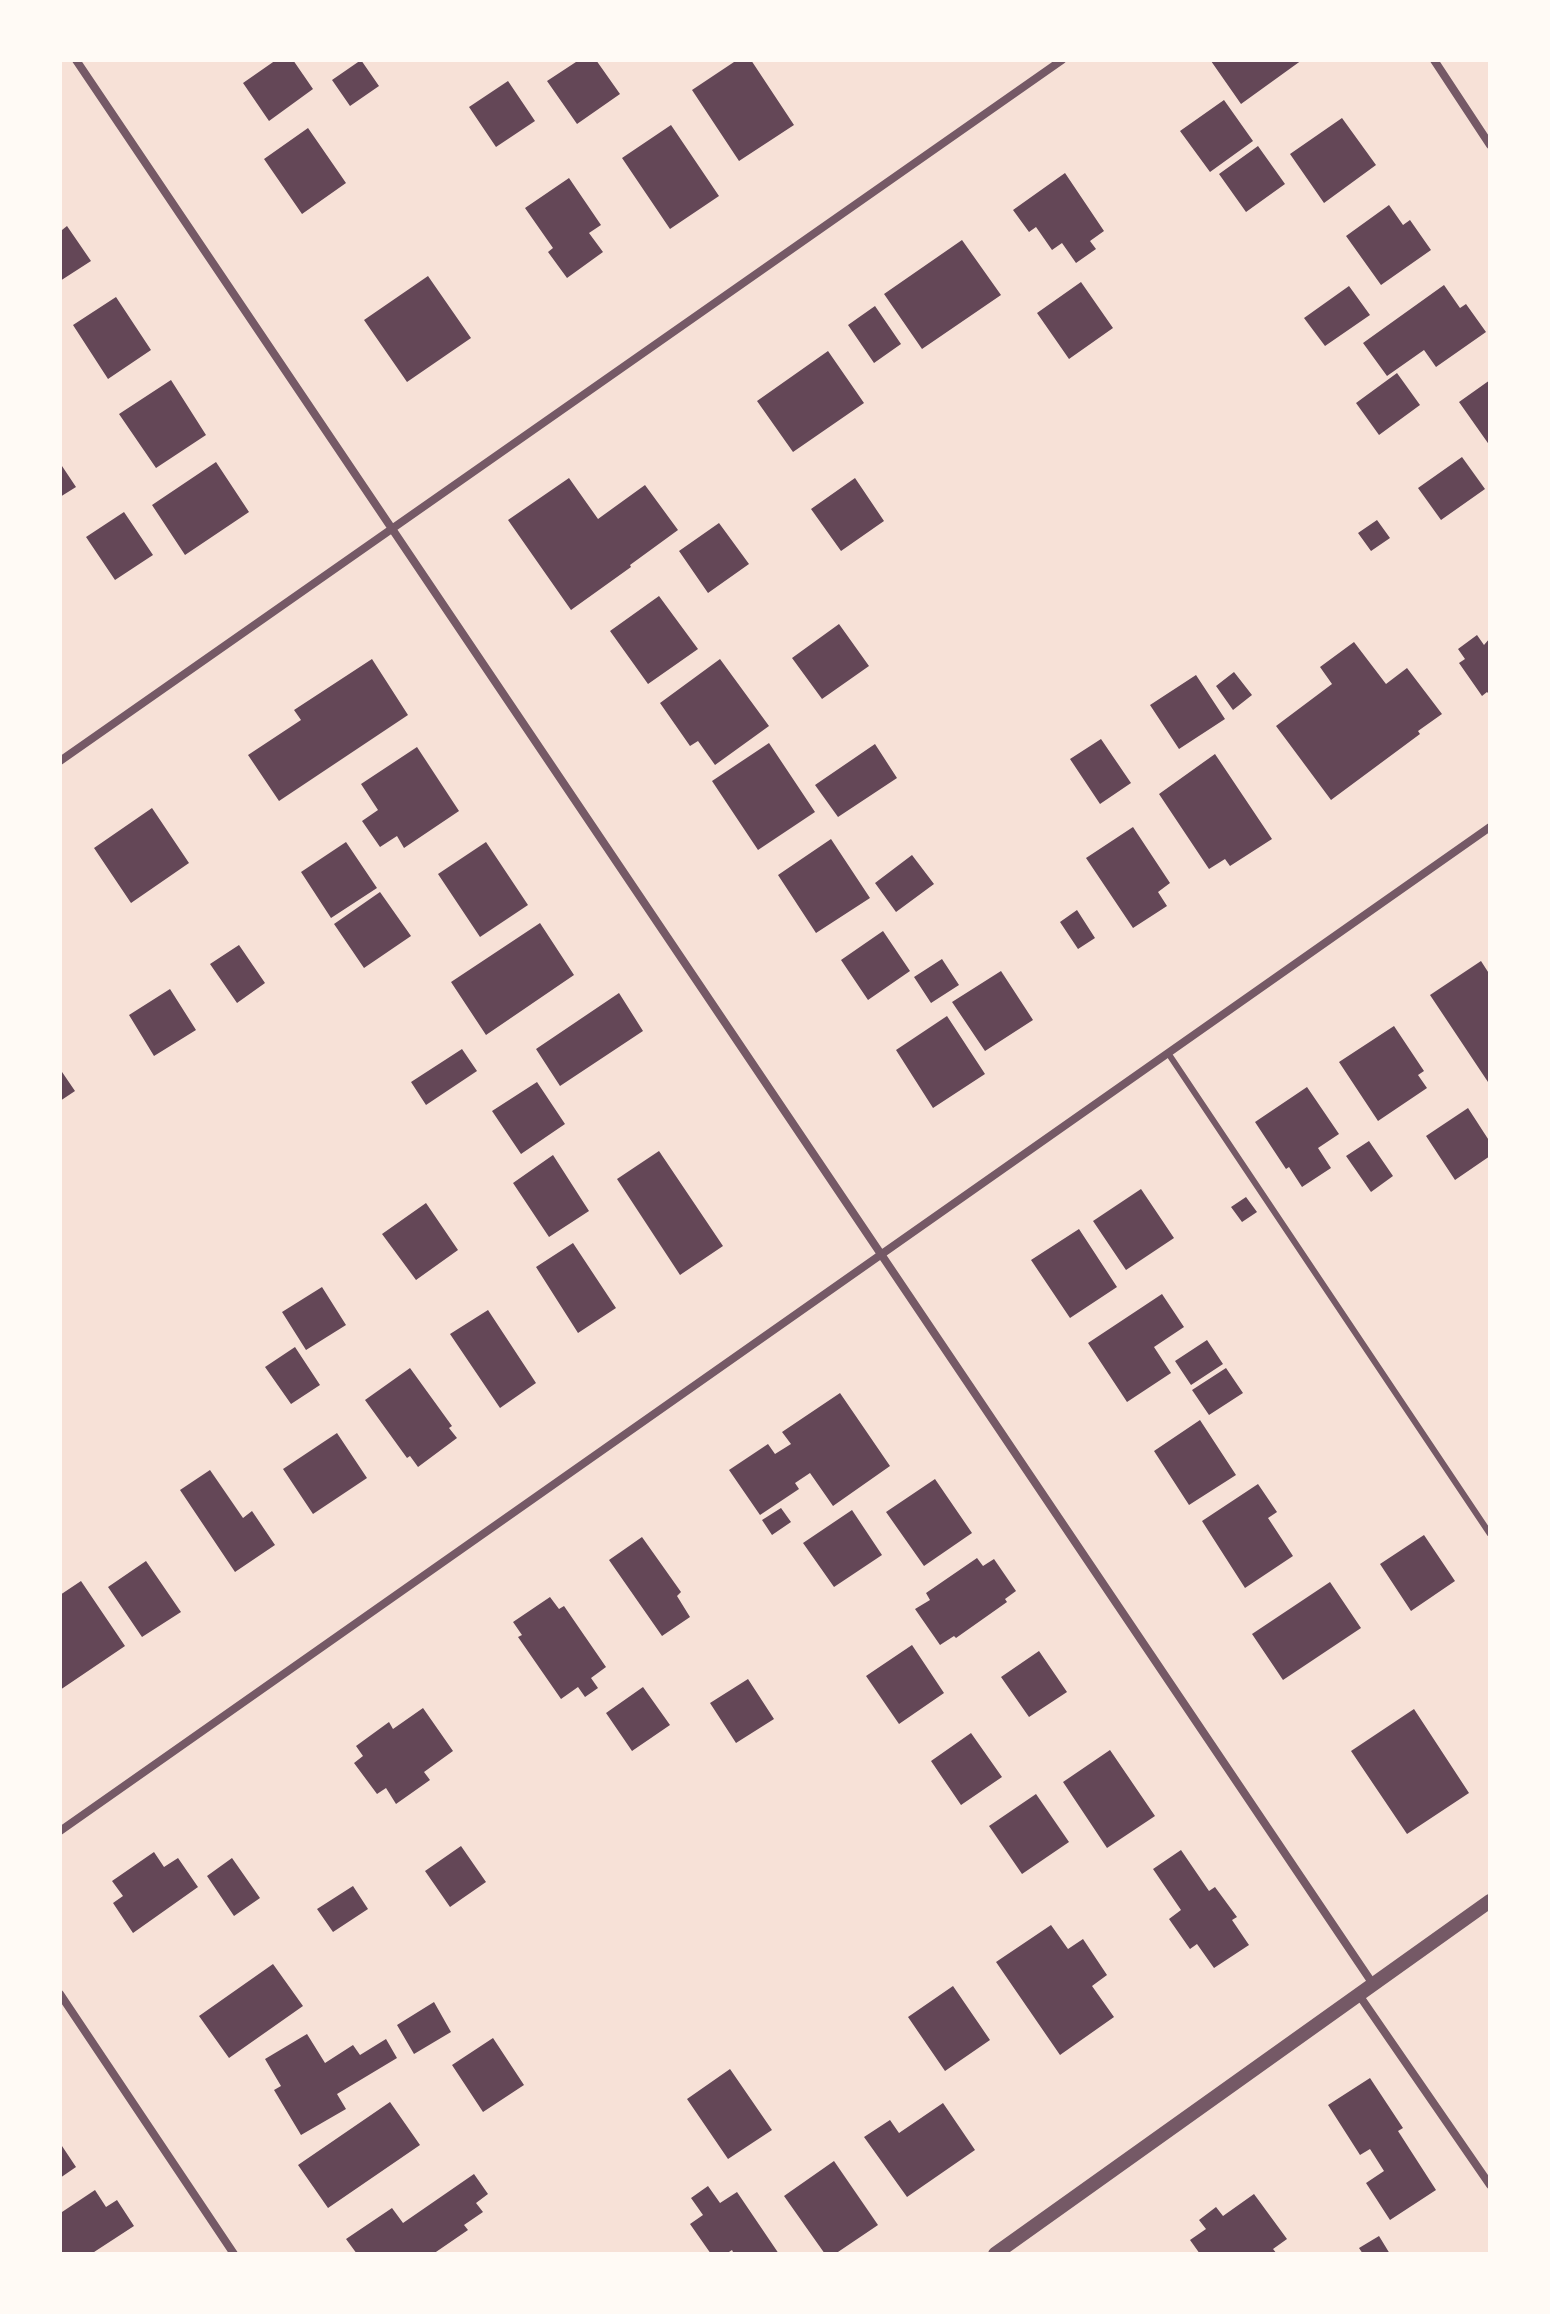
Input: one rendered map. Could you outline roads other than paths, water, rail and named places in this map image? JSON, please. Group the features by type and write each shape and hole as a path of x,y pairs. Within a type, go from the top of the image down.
{"street":[{"path":"76,60 1373,1984"},
{"path":"60,761 1062,60"},
{"path":"1434,60 1490,145"},
{"path":"60,1831 1490,827"},
{"path":"995,2254 1490,1901"},
{"path":"60,1994 234,2254"},
{"path":"1359,1995 1490,2185"}],"lane":[{"path":"1168,1053 1490,1534"}]}
